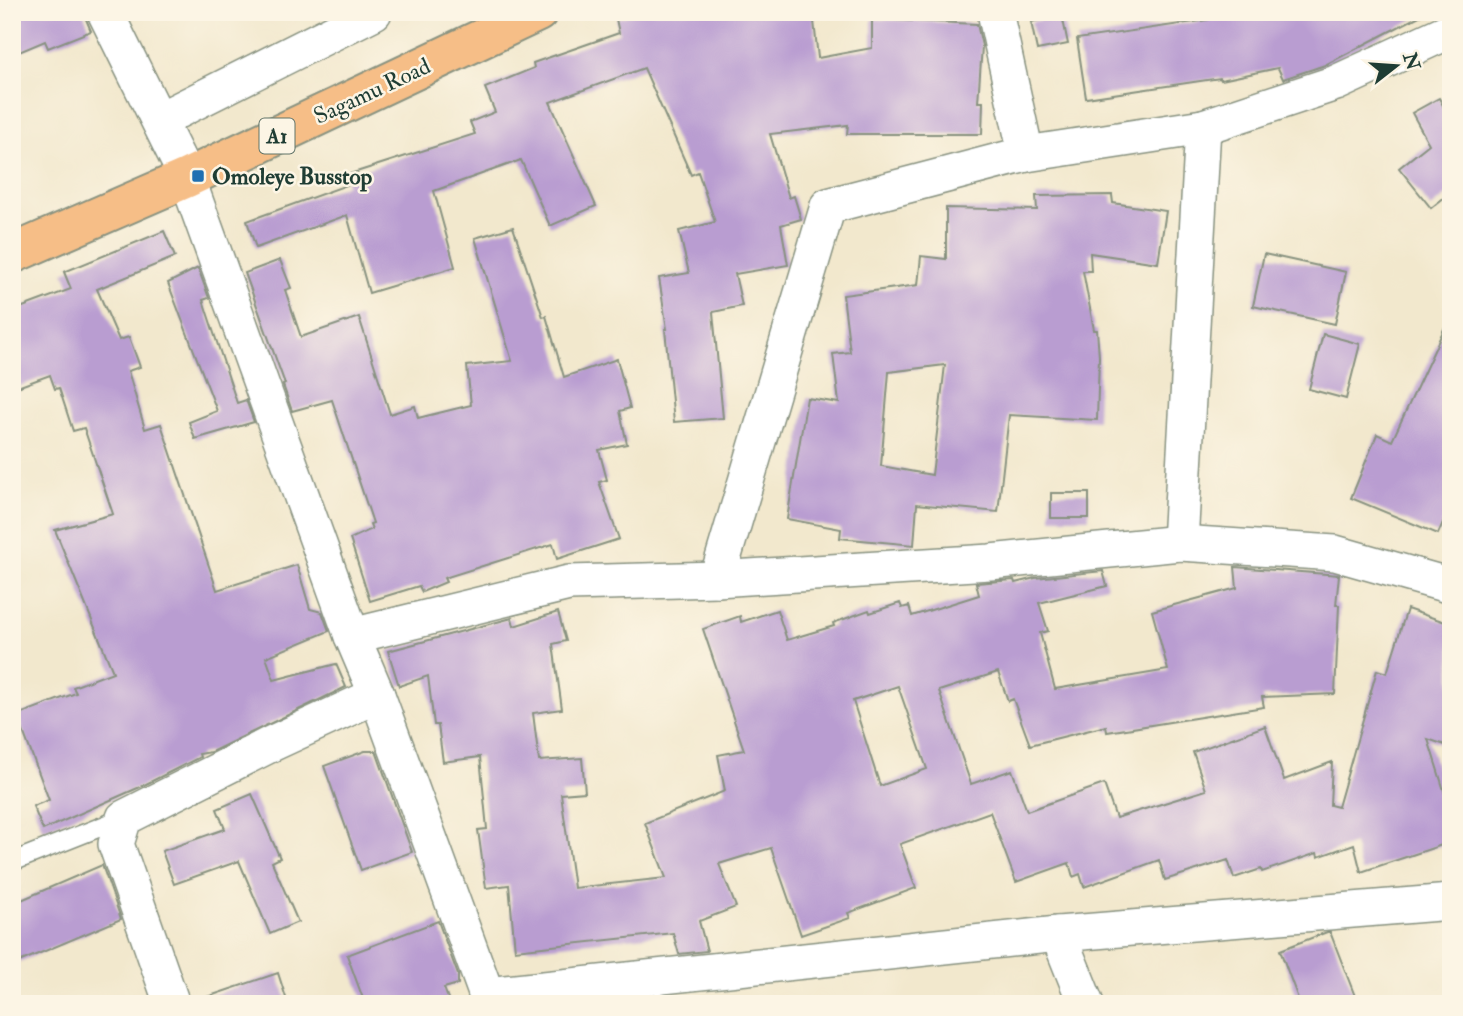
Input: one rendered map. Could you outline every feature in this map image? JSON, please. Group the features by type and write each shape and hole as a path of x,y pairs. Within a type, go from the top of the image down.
{"highway":[{"name":"Sagamu Road","path":"12,254 187,178 538,12"}],"street":[{"path":"105,12 187,178 352,636 377,695 488,999 1058,934 1451,902"},
{"path":"159,120 374,12"},
{"path":"995,12 1026,154"},
{"path":"717,579 828,206 1026,154 1202,127 1336,83 1451,30"},
{"path":"1180,544 1202,127"},
{"path":"352,636 569,583 717,579 990,562 1180,544 1335,554 1451,586"},
{"path":"172,1004 116,844 124,818 273,743 377,695"},
{"path":"1058,934 1086,1004"}],"lane":[{"path":"12,862 124,818"}],"building":[{"path":"12,12 83,12 91,31 48,48 45,41 12,55"},
{"path":"637,12 813,12 818,58 872,48 872,19 977,24 982,46 978,102 983,102 982,134 847,134 848,125 770,134 789,198 794,196 801,219 781,225 788,265 735,274 742,306 713,312 723,418 674,422 667,329 659,278 689,273 679,231 715,222 698,172 691,175 644,68 550,102 596,206 550,226 521,160 434,191 455,267 369,293 347,215 256,248 247,221 347,185 344,176 475,134 470,122 495,112 485,88 534,68 533,63 619,33 616,19"},
{"path":"1206,12 1427,12 1325,65 1283,79 1278,68 1221,80 1220,78 1086,98 1077,39 1208,20"},
{"path":"1062,15 1068,44 1037,50 1031,22"},
{"path":"1439,98 1451,120 1451,192 1431,208 1399,168 1429,144 1412,113"},
{"path":"1112,195 1113,203 1166,211 1158,263 1090,253 1091,271 1083,271 1094,330 1097,330 1097,420 1009,415 998,512 917,504 914,545 840,538 841,529 787,519 807,398 839,403 833,354 850,352 843,295 918,285 921,256 946,259 946,208 1037,210 1036,196","holes":["945,365 932,475 881,466 889,372"]},
{"path":"513,227 543,317 546,316 564,377 617,359 630,408 620,411 627,444 599,450 607,480 599,482 619,539 557,559 553,544 444,578 446,582 422,592 419,586 370,601 350,539 372,529 370,524 373,523 332,400 292,411 245,273 280,260 291,288 285,290 301,337 359,317 390,414 415,406 418,418 471,405 467,366 512,361 475,238"},
{"path":"164,231 175,257 97,289 119,340 129,337 140,367 128,371 145,429 161,424 217,590 297,565 310,609 322,612 329,631 266,657 274,680 336,664 346,687 211,752 199,754 200,757 140,787 43,830 33,806 49,800 17,715 76,693 73,687 113,672 55,530 113,514 84,428 73,431 59,388 55,389 50,375 12,389 12,311 71,289 64,272"},
{"path":"1264,254 1346,272 1335,324 1253,306"},
{"path":"198,268 209,298 203,300 237,403 246,400 254,422 195,439 189,422 217,411 168,283"},
{"path":"1451,314 1451,504 1438,534 1351,498 1377,434 1392,441"},
{"path":"1323,334 1360,344 1346,399 1309,389"},
{"path":"1051,493 1089,493 1089,518 1051,518"},
{"path":"1235,567 1339,575 1335,694 1262,697 1264,707 1107,732 1106,726 1030,745 1013,699 1008,701 998,672 939,691 971,784 1012,770 1027,811 1104,784 1116,818 1206,790 1193,752 1265,726 1284,780 1332,762 1330,805 1338,807 1377,670 1387,673 1407,609 1451,624 1451,747 1428,739 1451,813 1451,842 1361,872 1354,844 1318,857 1317,853 1262,872 1261,869 1234,878 1228,860 1165,880 1159,860 1084,887 1080,874 1073,877 1069,863 1016,882 990,812 900,844 916,888 848,913 850,918 801,935 771,848 719,864 736,907 699,921 707,951 679,954 673,933 515,950 509,885 486,888 478,830 487,829 480,757 443,762 438,725 434,725 428,676 399,686 388,651 512,618 514,626 558,612 566,641 553,644 562,709 533,713 539,761 582,758 585,792 561,794 574,888 666,878 645,823 725,791 718,755 744,750 703,629 740,616 741,622 777,610 787,640 834,626 833,623 869,610 870,613 900,603 902,608 909,606 912,616 979,595 976,583 1014,580 1015,583 1035,578 1103,571 1107,586 1039,603 1048,631 1040,633 1055,689 1168,670 1152,611 1237,588","holes":["898,686 927,769 880,786 853,701"]},
{"path":"365,751 376,751 412,852 361,870 324,766"},
{"path":"252,794 280,858 272,862 298,922 270,934 239,861 174,884 162,851 225,829 217,809"},
{"path":"102,865 121,919 12,965 12,904"},
{"path":"438,921 458,975 458,984 444,988 450,1004 365,1004 347,955"},
{"path":"1330,932 1358,1004 1300,1004 1280,950"},
{"path":"278,973 288,1004 202,1004 201,999"}],"place":[{"name":"Omoleye Busstop","path":"198,176"}]}
